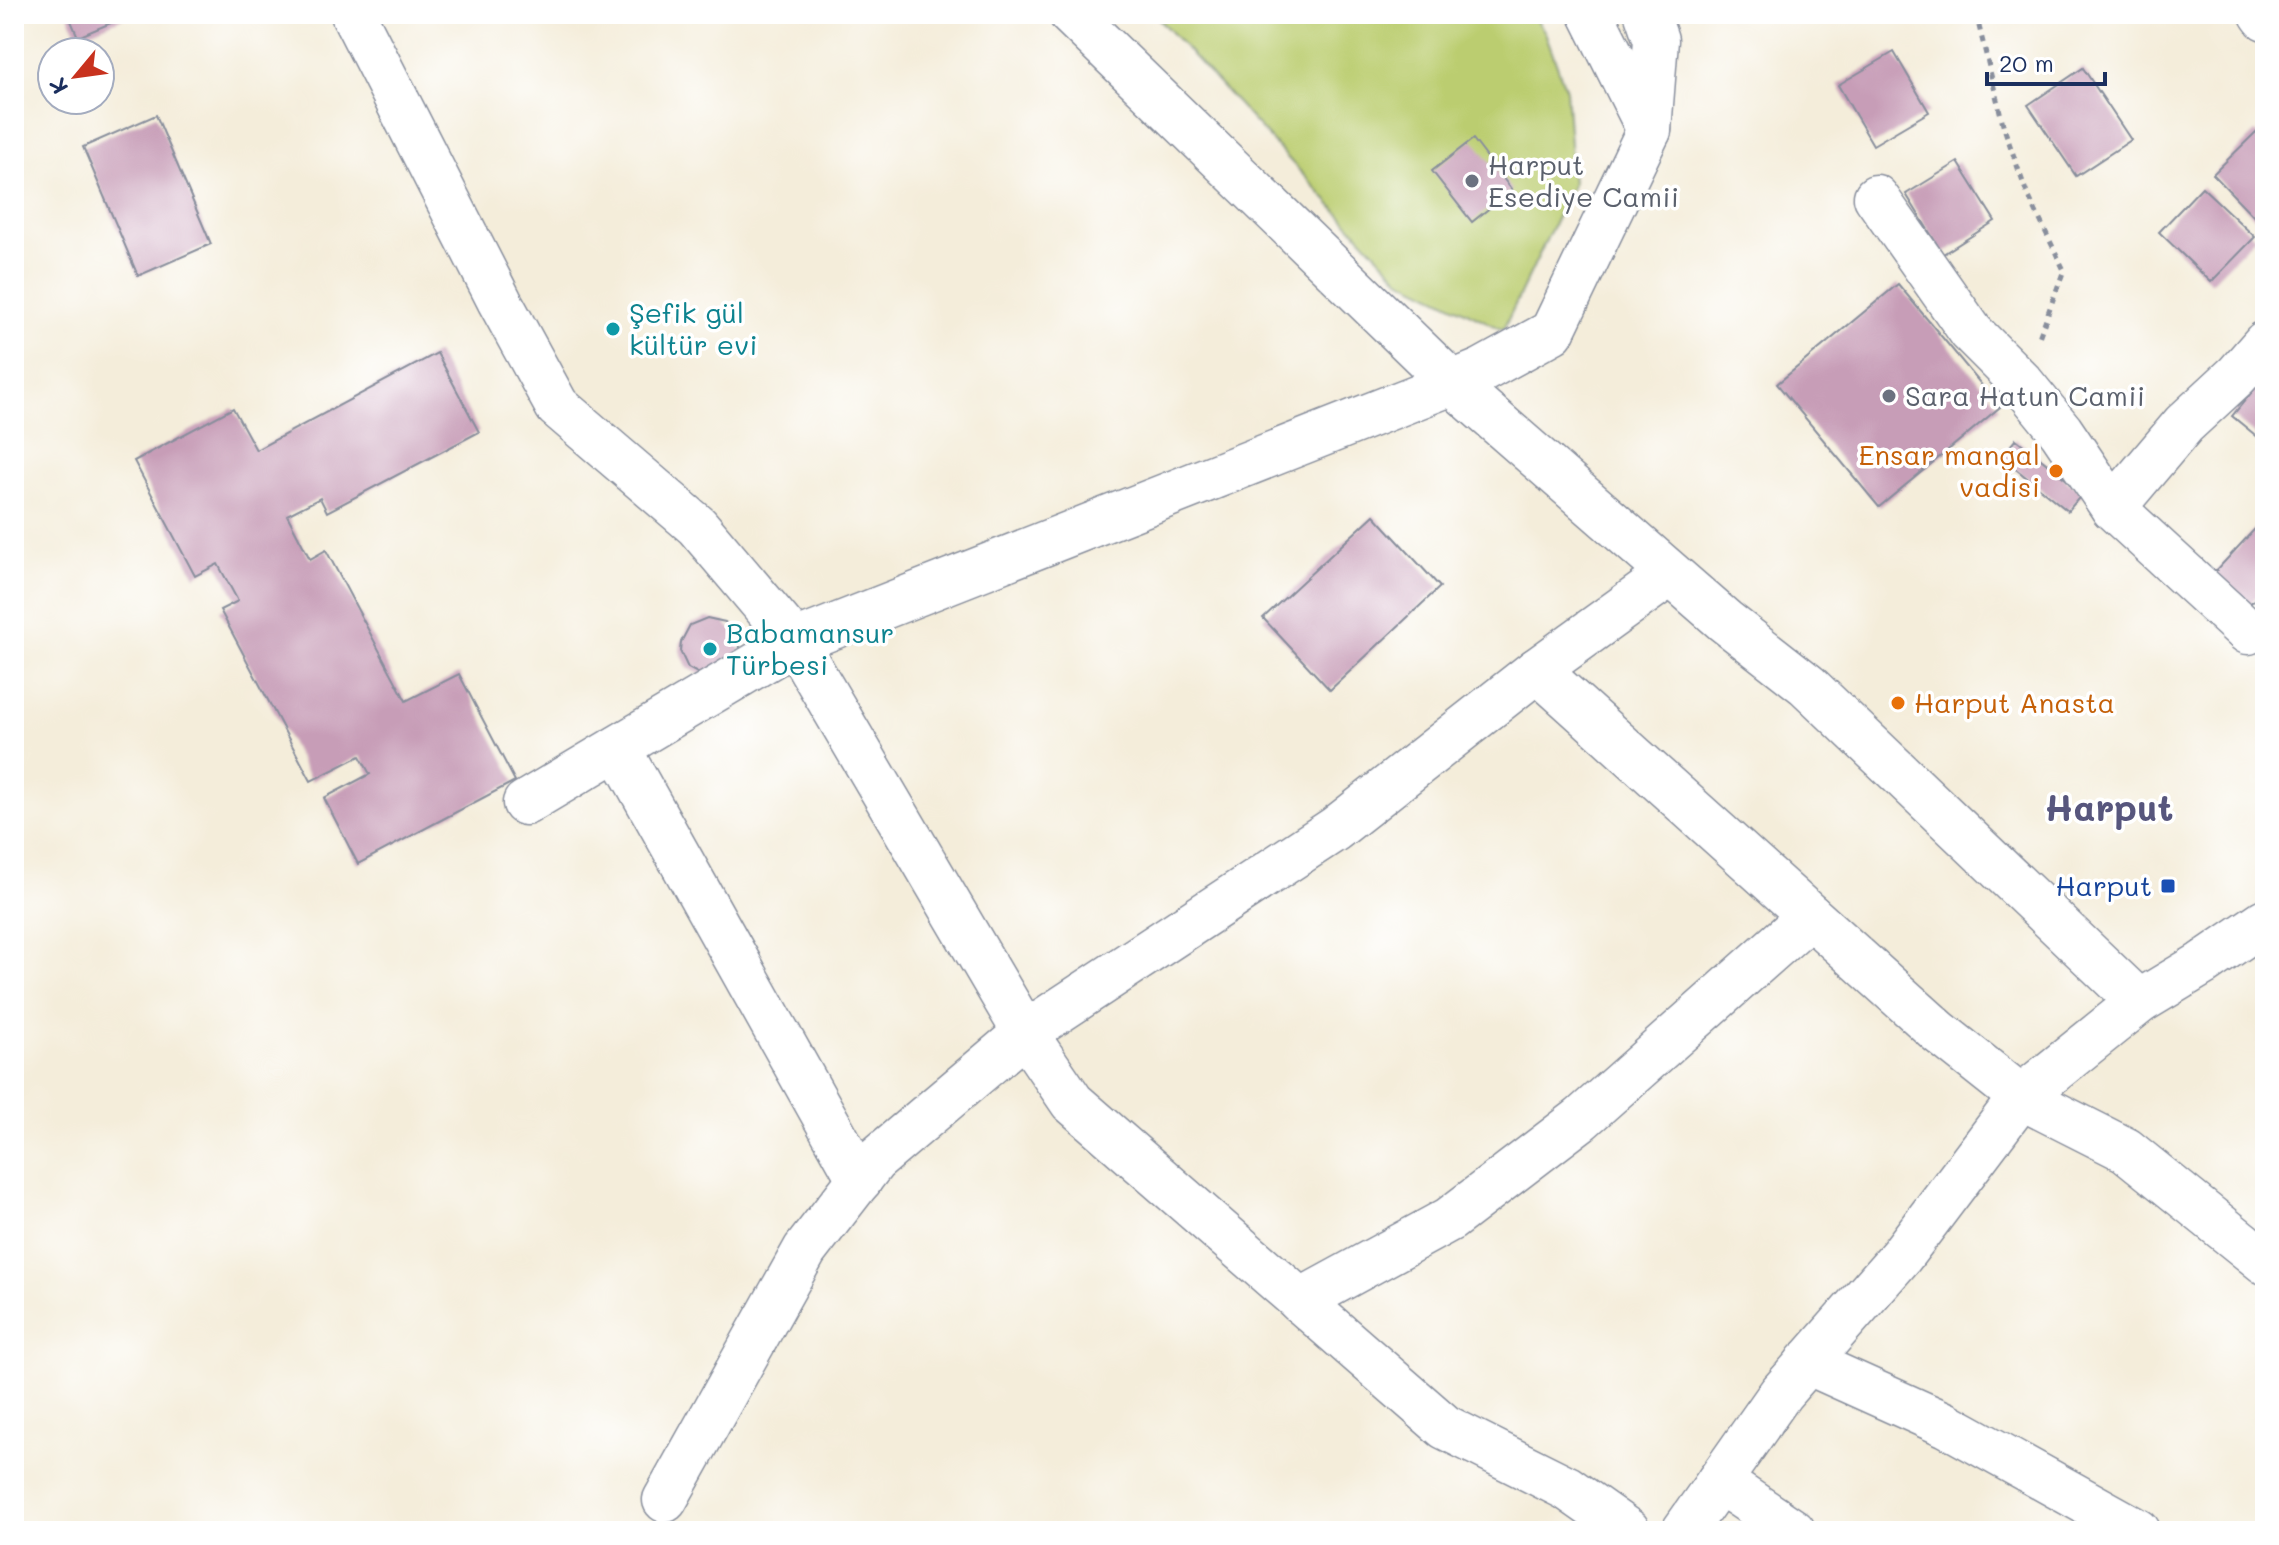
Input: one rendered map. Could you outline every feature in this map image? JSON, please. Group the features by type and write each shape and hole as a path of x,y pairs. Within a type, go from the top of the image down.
{"street":[{"path":"353,14 500,302 557,406 697,526 795,642 1025,1033 1072,1102 1445,1427 1567,1488 1628,1531"},
{"path":"1071,14 1452,383 1670,574 1807,685 2139,1002"},
{"path":"1591,14 1649,130"},
{"path":"525,803 795,642 1452,383 1481,371 1552,332 1649,130 1656,40 1647,14"},
{"path":"1876,197 1971,332 2021,382 2061,431 2113,508 2259,630"},
{"path":"2113,508 2184,424 2237,375 2265,343"},
{"path":"665,1500 805,1250 874,1161 1025,1033 1335,829 1537,670 1670,574"},
{"path":"1537,670 1939,1032 2021,1097 2126,1150 2265,1262"},
{"path":"618,748 860,1180"},
{"path":"1300,1301 1450,1219 1581,1119 1810,916"},
{"path":"1684,1531 1781,1393 1901,1256 2021,1097 2139,1002 2265,921"},
{"path":"1807,1362 1947,1425 2138,1531"},
{"path":"1719,1481 1793,1531"}],"path":[{"path":"1976,14 2004,128 2026,191 2064,270 2021,382"}],"green space":[{"path":"1154,14 1532,14 1545,32 1566,90 1573,184 1503,330 1400,279"}],"building":[{"path":"68,14 132,14 80,36 78,36"},
{"path":"1894,52 1929,112 1873,145 1838,85"},
{"path":"2083,68 2131,140 2076,176 2028,105"},
{"path":"156,115 211,244 138,276 83,147"},
{"path":"2256,132 2265,141 2265,220 2261,224 2213,174"},
{"name":"Harput Esediye Camii","path":"1473,139 1512,190 1472,222 1432,171"},
{"path":"1958,162 1995,221 1943,254 1906,194"},
{"path":"2202,187 2255,237 2211,282 2159,232"},
{"name":"Sara Hatun Camii","path":"1898,284 2000,407 1879,507 1777,384"},
{"path":"437,353 479,432 327,512 320,498 287,515 310,559 326,550 406,701 459,674 515,781 358,864 324,798 370,774 360,756 311,781 220,610 238,601 218,564 195,576 134,461 233,408 256,450"},
{"path":"2265,376 2265,443 2232,416"},
{"path":"2016,439 2083,493 2068,511 2001,457"},
{"path":"1374,515 1440,587 1330,690 1263,618"},
{"path":"2265,518 2265,588 2247,607 2213,574"},
{"name":"Babamansur Türbesi","path":"707,618 725,622 738,637 740,648 739,658 705,677 688,668 680,651 690,625"}],"place":[{"name":"Harput Esediye Camii","path":"1472,181"},
{"name":"Şefik gül kültür evi","path":"613,329"},
{"name":"Sara Hatun Camii","path":"1889,396"},
{"name":"Ensar mangal vadisi","path":"2056,471"},
{"name":"Babamansur Türbesi","path":"710,649"},
{"name":"Harput Anasta","path":"1898,703"},
{"name":"Harput","path":"2168,886"}],"district":[{"name":"Harput","path":"2109,808"}]}
